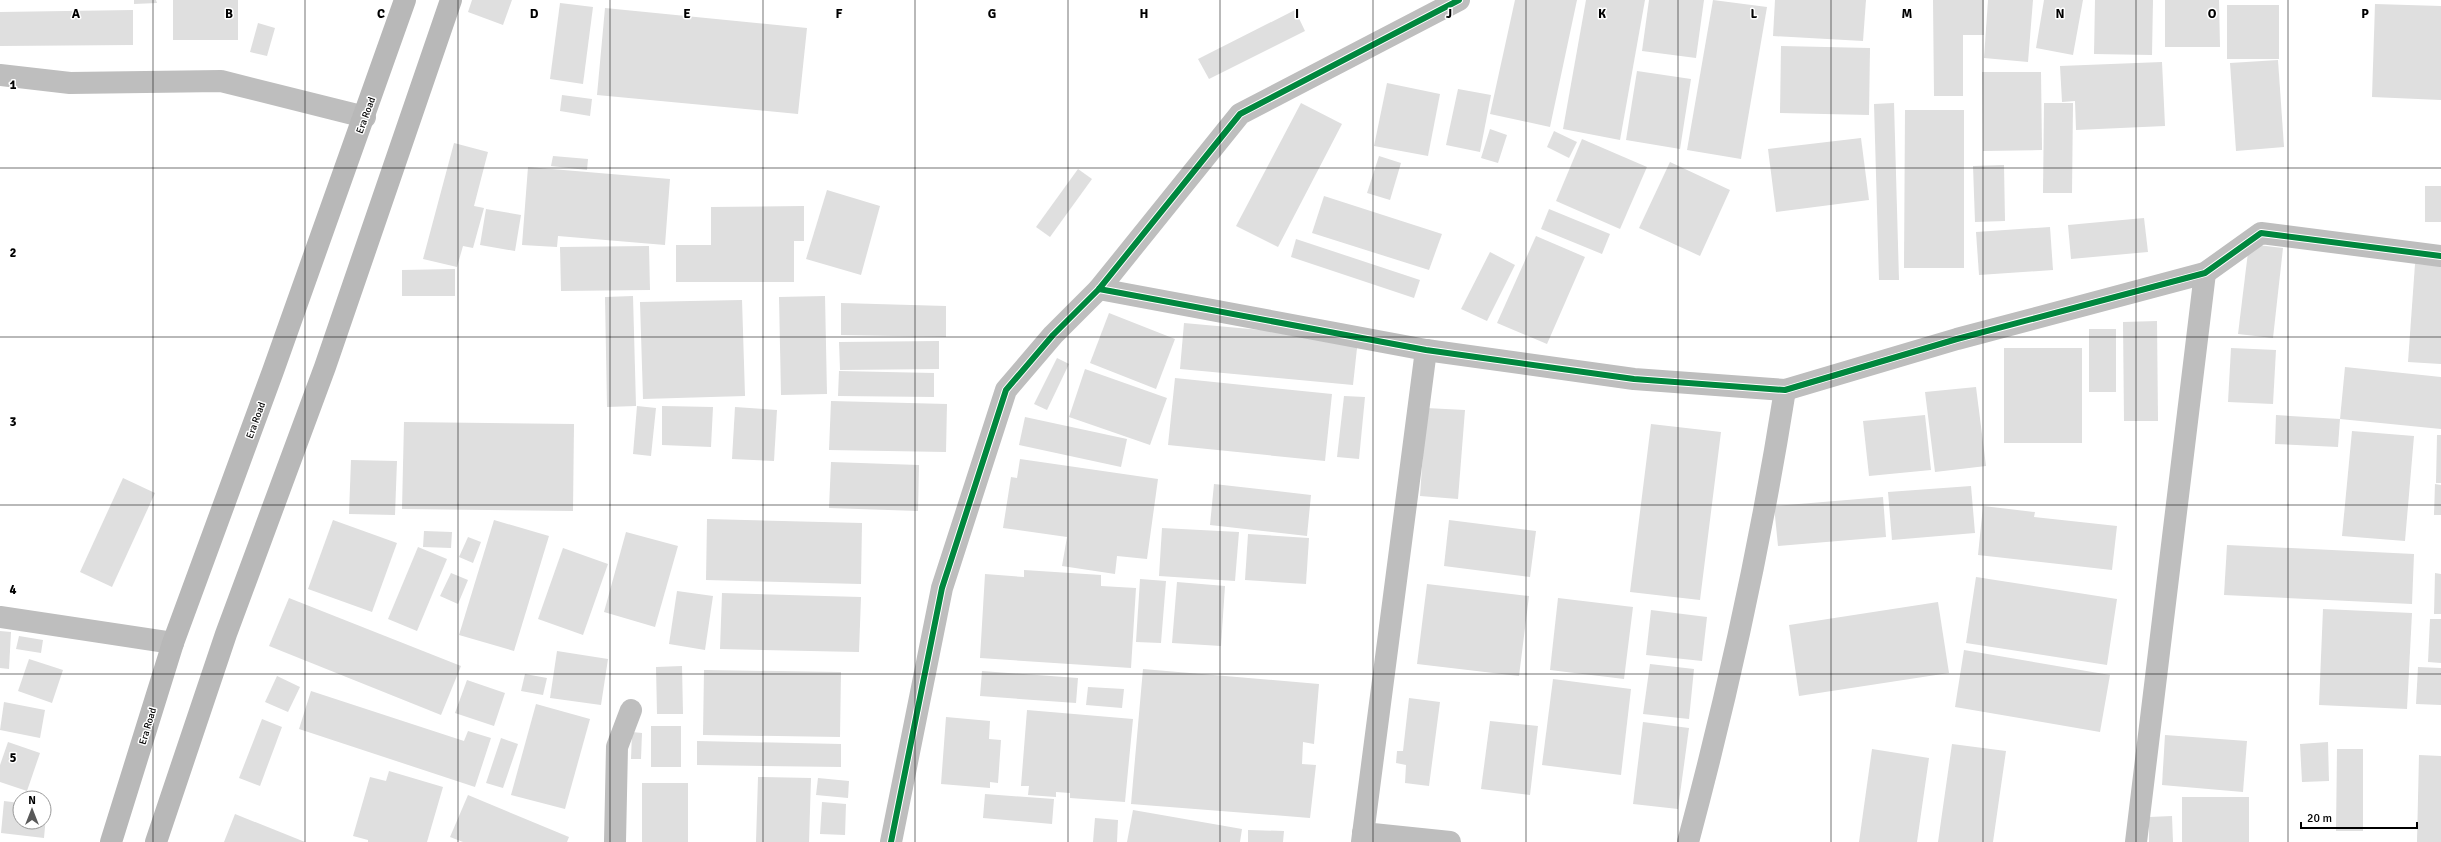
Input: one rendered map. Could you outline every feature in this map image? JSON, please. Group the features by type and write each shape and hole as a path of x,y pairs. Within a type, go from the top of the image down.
{"main road":[{"name":"Era Road","path":"110,842 173,642 365,117 405,0"},
{"path":"156,842 226,634 325,367 451,0"}],"street":[{"path":"891,842 942,588 1006,390 1053,335 1099,289 1240,114 1459,0"},
{"path":"0,75 70,83 221,81 365,117"},
{"path":"1099,289 1426,350 1634,379 1785,390 1957,339 2205,273 2261,233 2441,256"},
{"path":"2136,842 2205,273"},
{"path":"1426,350 1362,838 1450,842"},
{"path":"1688,842 1723,712 1768,498 1785,390"},
{"path":"0,617 173,642"},
{"path":"614,842 617,747 632,710"}],"building":[{"path":"134,0 156,0 157,3 134,4"},
{"path":"173,0 238,0 238,40 173,40"},
{"path":"472,0 512,0 503,25 468,12"},
{"path":"1515,0 1577,0 1550,127 1490,114"},
{"path":"1586,0 1645,0 1620,140 1563,129"},
{"path":"1649,0 1704,0 1696,58 1642,51"},
{"path":"1713,0 1767,7 1741,159 1687,150"},
{"path":"1775,0 1866,0 1863,41 1773,36"},
{"path":"1933,0 1984,0 1984,35 1963,35 1963,96 1934,96"},
{"path":"1988,0 2033,0 2028,62 1984,58"},
{"path":"2044,0 2083,0 2073,55 2036,48"},
{"path":"2095,0 2153,0 2152,55 2094,54"},
{"path":"2165,0 2219,0 2220,47 2165,47"},
{"path":"560,3 593,7 583,84 550,79"},
{"path":"2375,4 2441,6 2441,100 2372,97"},
{"path":"2227,5 2279,5 2279,59 2227,59"},
{"path":"605,8 807,28 798,114 597,95"},
{"path":"133,10 133,45 0,46 0,12"},
{"path":"1295,10 1305,31 1209,79 1198,59"},
{"path":"258,23 275,28 267,56 250,52"},
{"path":"1781,46 1870,48 1869,115 1780,113"},
{"path":"2278,60 2284,147 2236,151 2230,63"},
{"path":"2162,62 2165,126 2076,130 2075,101 2062,102 2060,66"},
{"path":"1637,71 1691,79 1680,149 1626,140"},
{"path":"1982,72 2041,72 2042,150 1983,151"},
{"path":"1387,83 1440,94 1428,156 1374,146"},
{"path":"1458,89 1491,95 1480,152 1446,145"},
{"path":"562,95 592,99 590,116 560,111"},
{"path":"1301,103 1342,124 1278,247 1236,226"},
{"path":"1894,103 1899,280 1879,280 1874,104"},
{"path":"2044,103 2073,103 2072,193 2043,193"},
{"path":"1905,110 1964,110 1964,268 1904,268"},
{"path":"1490,129 1507,135 1498,163 1481,158"},
{"path":"1554,131 1577,142 1569,158 1547,147"},
{"path":"1861,138 1869,200 1776,212 1768,149"},
{"path":"1582,139 1647,167 1620,229 1556,201"},
{"path":"454,143 488,152 474,206 484,208 473,248 463,246 457,267 423,259"},
{"path":"553,156 588,159 587,170 551,166"},
{"path":"1379,156 1401,163 1390,200 1367,193"},
{"path":"1670,162 1730,190 1700,256 1639,228"},
{"path":"2004,165 2005,221 1975,222 1973,166"},
{"path":"528,167 670,179 665,245 558,236 557,247 522,245"},
{"path":"1078,169 1092,179 1050,237 1036,227"},
{"path":"2425,186 2441,186 2441,222 2425,222"},
{"path":"827,190 880,206 861,275 806,259"},
{"path":"1324,196 1442,234 1429,270 1312,233"},
{"path":"804,206 804,241 794,241 794,282 676,282 676,245 711,245 711,207"},
{"path":"486,209 521,215 515,251 480,245"},
{"path":"1549,209 1610,234 1602,254 1541,229"},
{"path":"2144,218 2148,252 2071,259 2068,225"},
{"path":"2050,227 2053,270 1979,275 1976,232"},
{"path":"1536,236 1585,257 1547,344 1497,323"},
{"path":"1296,239 1420,280 1414,298 1291,257"},
{"path":"2249,244 2283,248 2273,338 2238,334"},
{"path":"649,246 650,290 561,291 560,247"},
{"path":"1490,252 1515,265 1487,321 1461,309"},
{"path":"2415,264 2441,265 2441,364 2408,362"},
{"path":"455,269 455,296 402,296 402,270"},
{"path":"633,296 636,406 607,407 605,297"},
{"path":"825,296 827,394 781,395 779,297"},
{"path":"742,300 745,396 643,399 640,302"},
{"path":"841,303 946,306 946,337 841,335"},
{"path":"1109,313 1175,339 1156,389 1090,363"},
{"path":"2157,321 2158,421 2124,421 2123,322"},
{"path":"1184,323 1358,339 1353,385 1180,369"},
{"path":"2089,329 2116,329 2116,392 2089,392"},
{"path":"939,341 939,369 840,370 839,342"},
{"path":"2004,348 2082,348 2082,443 2004,443"},
{"path":"2231,348 2276,350 2273,404 2228,402"},
{"path":"1057,358 1069,364 1047,410 1034,404"},
{"path":"2345,367 2441,377 2441,429 2340,419"},
{"path":"1085,369 1167,398 1150,445 1069,417"},
{"path":"839,371 934,373 934,397 838,396"},
{"path":"1175,378 1332,394 1325,461 1168,445"},
{"path":"1976,387 1986,466 1935,472 1925,392"},
{"path":"1344,396 1365,397 1359,459 1337,457"},
{"path":"831,401 947,404 946,452 829,450"},
{"path":"637,406 656,408 651,456 633,454"},
{"path":"662,406 713,407 711,447 662,445"},
{"path":"735,407 777,410 774,461 732,459"},
{"path":"1426,408 1465,410 1458,499 1420,496"},
{"path":"1925,415 1931,470 1869,476 1863,421"},
{"path":"2276,415 2340,419 2338,447 2275,444"},
{"path":"1025,417 1127,439 1121,467 1019,445"},
{"path":"404,422 574,424 573,511 402,509"},
{"path":"1651,424 1721,432 1700,600 1630,592"},
{"path":"2352,431 2414,436 2405,541 2342,536"},
{"path":"2437,435 2441,435 2441,483 2436,483"},
{"path":"1020,459 1158,479 1147,559 1117,556 1115,574 1062,566 1067,537 1003,528 1011,477 1017,478"},
{"path":"351,460 397,461 395,515 349,514"},
{"path":"831,462 919,465 918,511 829,508"},
{"path":"123,478 155,493 112,587 80,572"},
{"path":"1214,484 1311,495 1307,536 1210,525"},
{"path":"2435,484 2441,485 2441,515 2434,515"},
{"path":"1971,486 1975,533 1892,540 1888,492"},
{"path":"1883,497 1886,537 1778,546 1774,506"},
{"path":"1983,506 2035,512 2034,517 2117,526 2112,570 1978,555"},
{"path":"707,519 862,523 861,584 706,580"},
{"path":"333,520 397,543 372,612 308,589"},
{"path":"494,520 549,536 514,651 459,635"},
{"path":"1449,520 1536,531 1530,577 1444,566"},
{"path":"1162,528 1239,532 1235,581 1159,576"},
{"path":"424,531 452,532 451,548 423,547"},
{"path":"626,532 678,546 655,627 604,612"},
{"path":"1248,534 1309,538 1306,584 1245,580"},
{"path":"468,537 481,542 473,563 459,557"},
{"path":"2227,545 2414,554 2412,604 2224,595"},
{"path":"418,547 447,559 417,631 388,619"},
{"path":"563,548 608,564 583,635 538,619"},
{"path":"1024,570 1101,575 1101,586 1136,588 1131,668 980,658 985,574 1024,577"},
{"path":"451,573 468,580 458,604 440,596"},
{"path":"2435,573 2441,574 2441,614 2434,614"},
{"path":"1976,577 2117,599 2107,665 1966,643"},
{"path":"1140,579 1166,581 1161,643 1136,642"},
{"path":"1177,582 1225,586 1221,646 1172,643"},
{"path":"1427,584 1529,596 1519,676 1417,664"},
{"path":"677,591 713,596 705,650 669,644"},
{"path":"722,593 861,597 859,652 720,649"},
{"path":"289,598 461,666 441,715 269,646"},
{"path":"1558,598 1633,607 1624,679 1550,670"},
{"path":"1938,602 1949,673 1799,696 1789,625"},
{"path":"2323,609 2412,613 2407,709 2319,705"},
{"path":"1651,610 1707,617 1702,661 1646,655"},
{"path":"2430,619 2441,619 2441,663 2428,662"},
{"path":"0,631 11,632 9,669 0,668"},
{"path":"19,636 43,640 41,653 16,649"},
{"path":"1964,650 2110,675 2100,732 1955,707"},
{"path":"557,651 608,659 601,705 550,698"},
{"path":"29,659 63,670 52,703 18,691"},
{"path":"1650,664 1694,669 1689,719 1643,714"},
{"path":"682,666 683,714 657,714 656,667"},
{"path":"2418,667 2441,668 2441,705 2416,704"},
{"path":"1143,669 1319,684 1314,744 1303,742 1302,764 1316,765 1310,818 1131,804"},
{"path":"704,670 841,672 840,737 703,735"},
{"path":"982,671 1078,678 1076,703 980,696"},
{"path":"525,674 547,678 543,695 521,691"},
{"path":"277,676 300,687 288,712 265,702"},
{"path":"1553,679 1631,689 1621,775 1542,765"},
{"path":"467,680 505,693 494,726 455,713"},
{"path":"1088,687 1124,689 1122,708 1086,705"},
{"path":"311,691 464,741 468,731 491,738 475,787 299,729"},
{"path":"1409,698 1440,702 1429,786 1405,783 1406,765 1396,763 1397,751 1403,751"},
{"path":"4,702 45,710 40,738 0,730"},
{"path":"536,704 590,719 565,809 511,795"},
{"path":"1027,710 1133,719 1125,802 1070,798 1070,793 1056,792 1056,797 1028,795 1029,786 1021,786"},
{"path":"946,717 990,721 989,739 1001,740 998,783 990,782 990,788 941,784"},
{"path":"262,719 282,727 260,786 239,778"},
{"path":"1490,721 1538,726 1530,795 1481,789"},
{"path":"1643,722 1689,728 1678,809 1633,804"},
{"path":"651,726 681,726 681,767 651,767"},
{"path":"632,732 642,733 641,759 631,759"},
{"path":"2165,735 2247,741 2243,792 2162,785"},
{"path":"501,738 518,744 503,788 486,783"},
{"path":"697,741 841,744 841,767 697,765"},
{"path":"8,742 40,753 27,790 0,782 0,765"},
{"path":"2328,742 2329,781 2302,782 2300,744"},
{"path":"1952,744 2006,751 1993,842 1938,842"},
{"path":"1872,749 1929,758 1917,842 1859,842"},
{"path":"2337,749 2363,749 2363,831 2336,831"},
{"path":"2419,755 2441,756 2441,842 2417,842"},
{"path":"389,771 443,787 427,842 368,842 368,840 353,836 370,777 386,781"},
{"path":"758,777 811,778 809,842 756,842"},
{"path":"818,778 849,781 848,798 816,795"},
{"path":"642,783 688,783 688,842 642,842"},
{"path":"985,794 1054,799 1052,824 983,818"},
{"path":"468,795 569,837 567,842 463,842 450,837"},
{"path":"2182,797 2249,797 2249,842 2182,842"},
{"path":"4,801 12,802 12,830 45,830 44,838 1,833"},
{"path":"822,802 846,804 845,835 820,834"},
{"path":"1133,810 1242,829 1240,842 1127,842"},
{"path":"235,814 305,842 224,842"},
{"path":"2172,816 2173,842 2149,842 2149,817"},
{"path":"1095,818 1118,820 1117,842 1093,842"},
{"path":"1248,830 1284,831 1283,842 1248,842"}],"cycle path":[{"path":"891,842 942,588 1006,390 1053,335 1099,289 1240,114 1459,0"},
{"path":"1099,289 1426,350 1634,379 1785,390 1957,339 2205,273 2261,233 2441,256"}]}
